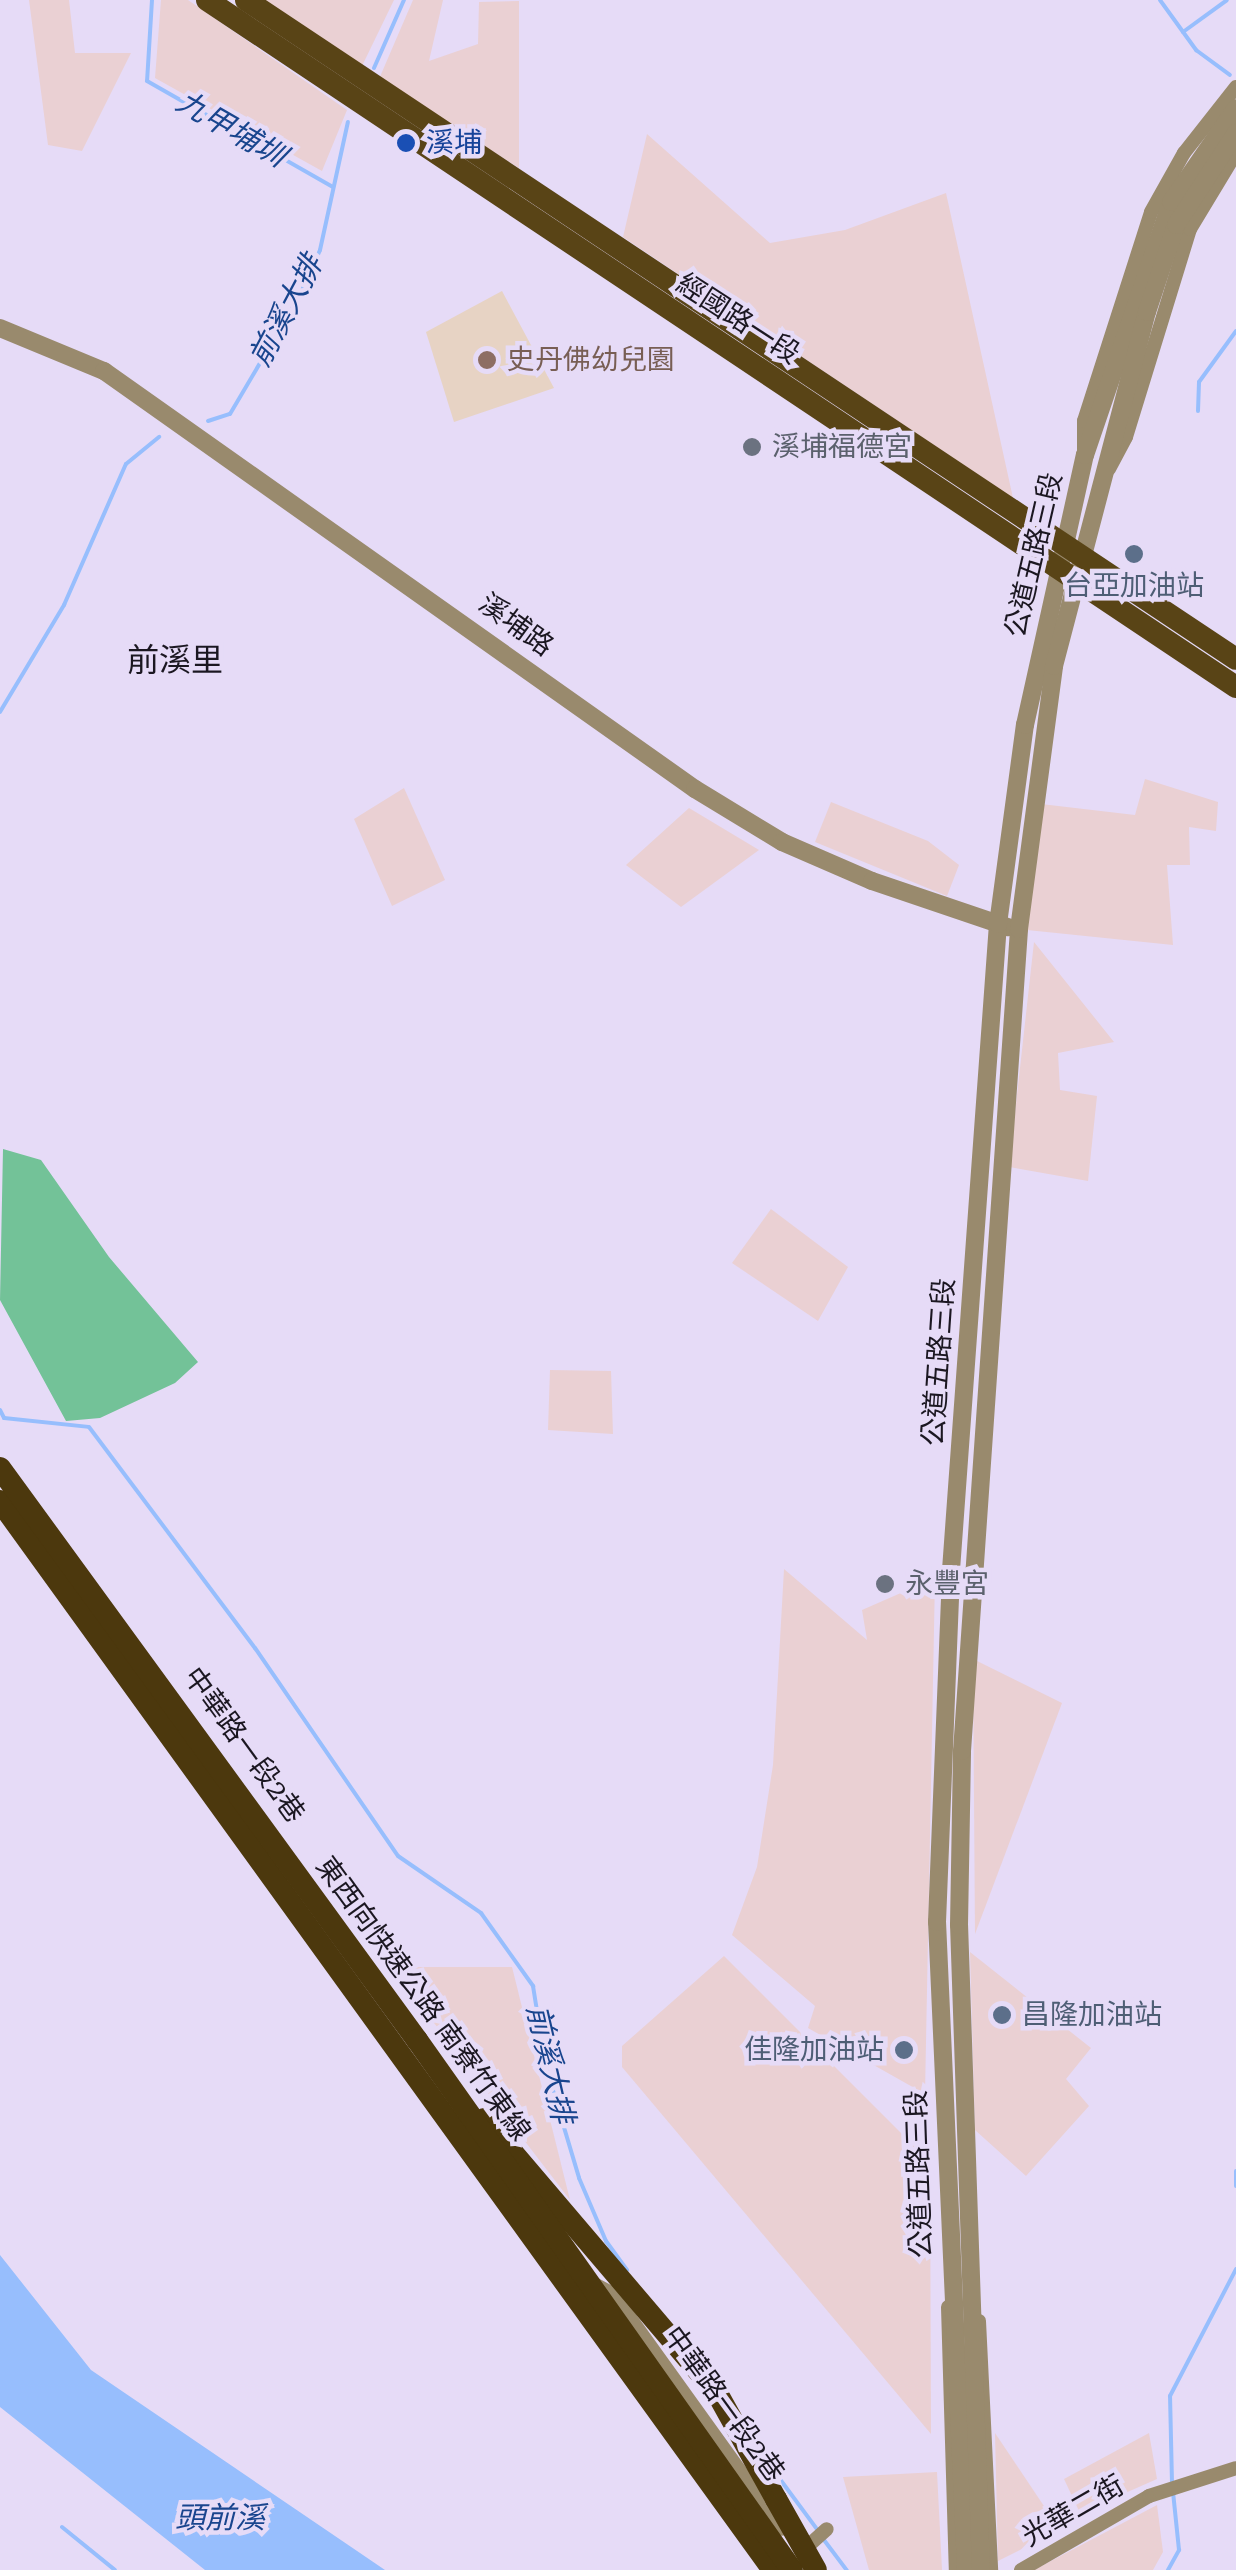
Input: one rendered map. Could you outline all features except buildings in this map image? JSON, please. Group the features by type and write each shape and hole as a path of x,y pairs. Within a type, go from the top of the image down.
{"highway":[{"name":"東西向快速公路 南寮竹東線","path":"0,1468 417,2040 792,2570"},
{"name":"東西向快速公路 南寮竹東線","path":"0,1501 773,2570"},
{"path":"480,2125 544,2191 717,2393 815,2570"}],"main road":[{"name":"經國路一段","path":"206,0 1071,566 1236,658"},
{"name":"經國路一段","path":"246,0 1071,566 1236,688"}],"street":[{"name":"公道五路三段","path":"981,2570 964,2063 964,1714 1019,929 1039,748 1071,566 1084,455 1084,421 1150,212 1184,153 1236,87"},
{"name":"公道五路三段","path":"1084,455 1171,202 1236,108"},
{"name":"公道五路三段","path":"1109,470 1147,312 1176,226 1236,133"},
{"name":"公道五路三段","path":"966,2570 950,2282 940,1764 998,924 1025,726 1071,566 1126,438 1184,245 1236,153"},
{"name":"溪埔路","path":"0,328 44,342 132,389 695,789 782,842 1019,929"},
{"name":"中華路一段2巷","path":"0,1453 446,2068 580,2276 613,2294 815,2570"},
{"path":"943,2063 964,2063"},
{"name":"中華路一段2巷","path":"446,2068 449,2092 480,2125"},
{"name":"公道五路三段","path":"950,2282 945,2338 956,2570"},
{"name":"公道五路三段","path":"972,2286 983,2340 991,2570"},
{"name":"光華二街","path":"1021,2570 1149,2496 1236,2468"},
{"name":"中華路一段2巷","path":"778,2524 808,2546"},
{"path":"815,2570 808,2546 827,2529"}],"shaded area":[{"path":"29,0 69,0 75,53 131,53 82,151 48,145"},
{"path":"161,0 188,0 347,110 322,171 155,78"},
{"path":"259,0 394,0 362,66"},
{"path":"413,0 443,0 429,61 478,44 479,2 519,1 519,168 379,79"},
{"path":"647,134 770,243 845,230 946,193 1013,498 623,237"},
{"name":"史丹佛幼兒園","path":"502,291 554,388 454,422 426,332"},
{"path":"1145,779 1218,802 1216,831 1189,827 1190,865 1167,865 1173,945 1027,930 1041,804 1135,815"},
{"path":"404,788 445,880 392,906 354,819"},
{"path":"831,802 928,841 959,865 947,896 815,842"},
{"path":"689,808 759,850 681,907 626,865"},
{"path":"1034,942 1114,1042 1058,1053 1060,1090 1097,1096 1088,1181 1009,1167"},
{"path":"771,1209 848,1267 818,1321 732,1263"},
{"path":"550,1370 611,1371 613,1434 548,1430"},
{"path":"784,1569 867,1640 862,1610 935,1578 925,2094 808,2028 815,2006 732,1935 757,1867 773,1765"},
{"path":"973,1659 1062,1703 975,1934"},
{"path":"970,1952 1091,2048 1066,2079 1089,2106 1026,2176 975,2130"},
{"path":"724,1956 930,2162 931,2434 622,2067 622,2046"},
{"path":"391,1967 512,1967 570,2200"},
{"path":"995,2433 1060,2530 998,2561"},
{"path":"1149,2433 1157,2479 1080,2513 1064,2479"},
{"path":"937,2472 942,2570 869,2570 843,2477"},
{"path":"1157,2505 1163,2552 1153,2570 1034,2570"}],"green space":[{"path":"3,1149 41,1160 109,1257 198,1362 175,1383 100,1418 66,1421 0,1300"}],"water":[{"name":"頭前溪","path":"0,2255 91,2370 385,2570 205,2570 0,2407"}],"waterway":[{"name":"九甲埔圳","path":"152,0 147,81 333,187"},
{"name":"前溪大排","path":"374,68 404,0"},
{"path":"1160,0 1196,50 1230,75"},
{"path":"1183,32 1227,0"},
{"name":"前溪大排","path":"208,421 230,414 299,297 320,250 348,122"},
{"path":"1198,411 1199,382 1236,331"},
{"name":"前溪大排","path":"0,712 64,605 126,464 159,437"},
{"name":"前溪大排","path":"0,1410 4,1418 89,1427 255,1648 398,1856 481,1913 533,1986 546,2067 579,2178 606,2241 627,2270"},
{"path":"1236,2171 1236,2186"},
{"path":"1172,2483 1170,2396 1236,2269"},
{"name":"前溪大排","path":"768,2463 819,2532"},
{"path":"1168,2570 1179,2550 1173,2492"},
{"path":"62,2527 115,2570"},
{"name":"前溪大排","path":"824,2540 847,2570"}],"place":[{"name":"溪埔","path":"406,143"},
{"name":"史丹佛幼兒園","path":"487,360"},
{"name":"溪埔福德宮","path":"752,447"},
{"name":"台亞加油站","path":"1134,554"},
{"name":"永豐宮","path":"885,1584"},
{"name":"昌隆加油站","path":"1002,2015"},
{"name":"佳隆加油站","path":"904,2050"}],"district":[{"name":"前溪里","path":"175,660"}]}
